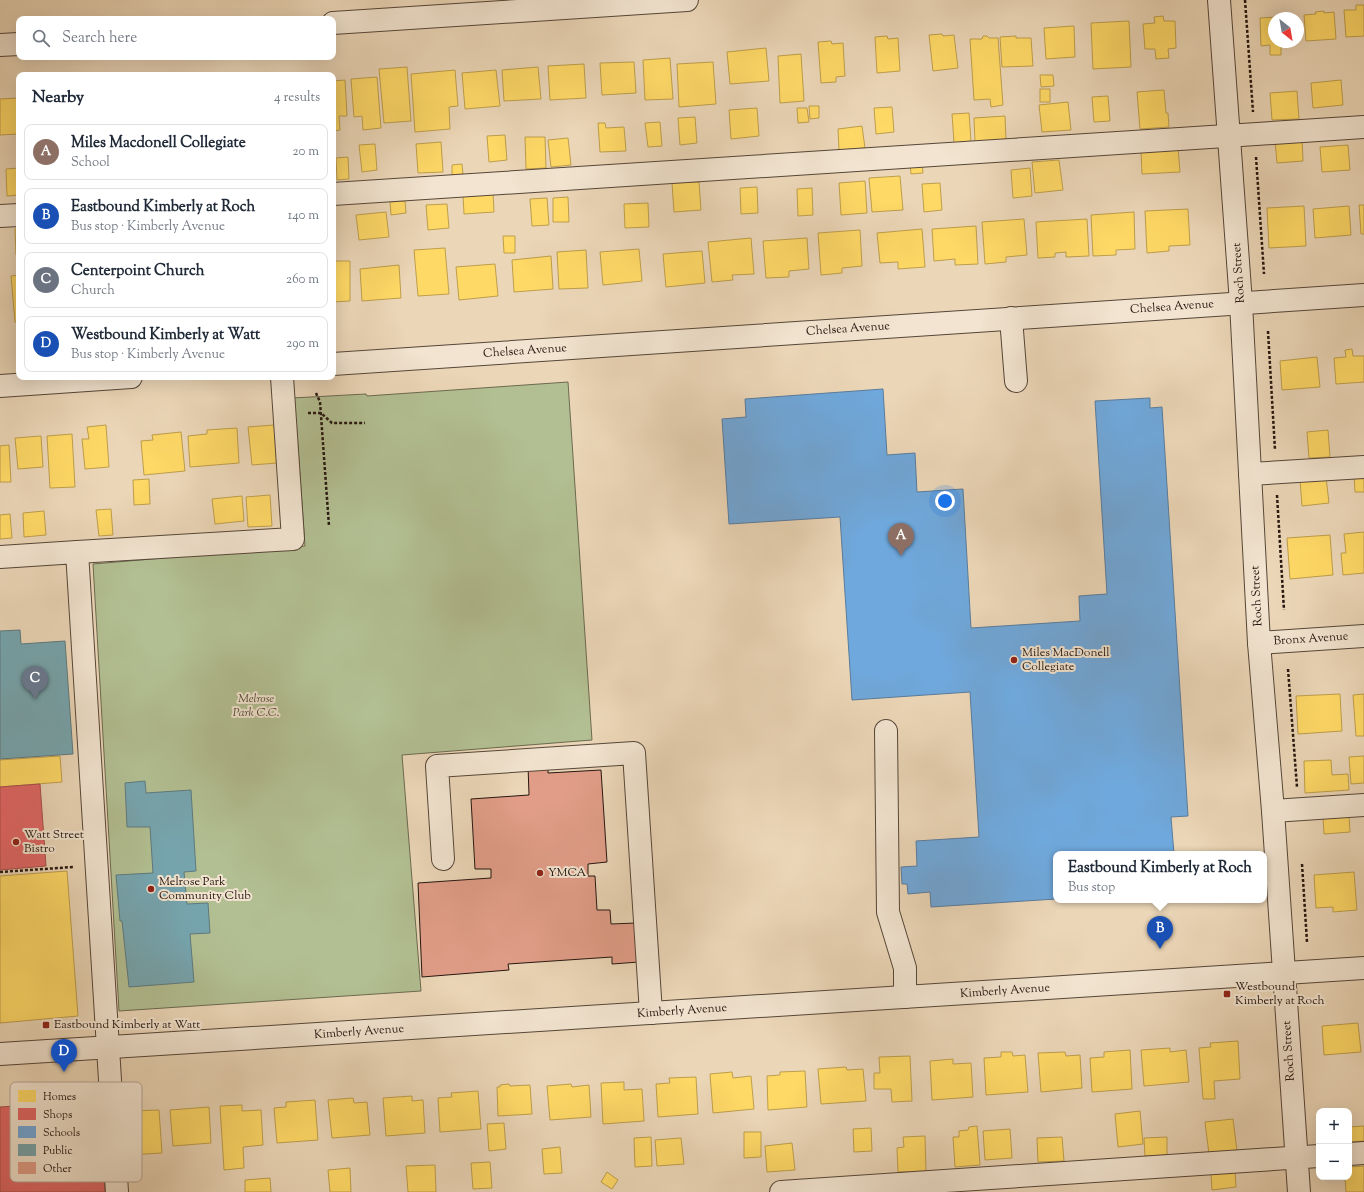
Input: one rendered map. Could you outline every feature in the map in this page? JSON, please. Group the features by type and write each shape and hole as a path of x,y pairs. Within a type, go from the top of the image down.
{"street":[{"path":"336,23 687,0"},
{"name":"Roch Street","path":"1219,0 1241,303 1259,642 1273,811 1299,1192"},
{"path":"0,45 16,44"},
{"path":"336,194 1364,127"},
{"path":"0,216 16,215"},
{"name":"Chelsea Avenue","path":"336,364 1364,295"},
{"path":"1011,318 1016,381"},
{"path":"0,386 87,380"},
{"path":"0,557 293,539 282,380"},
{"path":"1250,474 1364,466"},
{"path":"77,552 110,1082"},
{"name":"Bronx Avenue","path":"1259,642 1364,636"},
{"path":"886,731 888,912 905,968 905,997"},
{"path":"443,859 437,766 634,753 651,1013"},
{"path":"1273,811 1364,805"},
{"name":"Kimberly Avenue","path":"0,1054 1364,968"},
{"path":"1352,1154 1364,1153"},
{"path":"781,1192 1316,1156"},
{"path":"116,1182 117,1192"}],"path":[{"path":"316,393 320,402 329,526"},
{"path":"307,413 321,413 332,423 365,423"},
{"path":"0,872 97,865"}],"green space":[{"name":"Melrose Park C.C.","path":"568,382 592,740 402,755 421,991 119,1011 93,564 305,546 296,420 292,398 366,394 367,396"}],"building: Homes":[{"path":"1356,5 1364,5 1364,36 1346,37 1344,10 1356,10"},
{"path":"1315,12 1334,12 1336,39 1306,41 1304,15 1316,14"},
{"path":"1163,16 1164,21 1175,21 1176,48 1168,49 1169,58 1156,59 1155,49 1145,49 1143,24 1155,23 1154,17"},
{"path":"1260,18 1268,18 1268,45 1261,46"},
{"path":"1129,21 1131,67 1093,69 1091,23"},
{"path":"1074,26 1075,57 1046,59 1044,28"},
{"path":"942,34 943,36 954,35 958,68 933,71 929,35"},
{"path":"887,36 888,39 898,38 900,71 877,73 875,37"},
{"path":"983,36 998,38 1003,105 991,107 990,99 974,100 970,39 982,39"},
{"path":"1016,36 1016,38 1031,38 1033,66 1002,67 1000,37"},
{"path":"831,41 832,44 843,43 845,76 836,77 836,82 821,83 818,42"},
{"path":"766,48 769,81 730,84 727,52"},
{"path":"1270,48 1281,48 1281,55 1270,55"},
{"path":"801,54 804,101 780,103 778,56"},
{"path":"670,58 673,99 645,100 643,60"},
{"path":"634,62 636,93 602,95 600,63"},
{"path":"713,62 716,104 679,107 677,64"},
{"path":"584,64 586,98 550,100 548,66"},
{"path":"407,67 411,121 384,123 379,69"},
{"path":"538,67 541,99 504,101 502,70"},
{"path":"455,70 458,106 449,107 450,129 415,132 411,74"},
{"path":"496,70 500,106 465,109 462,73"},
{"path":"1040,75 1053,75 1054,86 1041,87"},
{"path":"377,77 381,128 363,130 362,116 354,117 351,79"},
{"path":"345,80 347,116 339,116 340,130 336,131 336,81"},
{"path":"1341,80 1343,105 1313,108 1311,83"},
{"path":"1040,89 1050,89 1050,102 1040,102"},
{"path":"1164,90 1169,127 1140,129 1137,92"},
{"path":"1297,91 1299,119 1272,120 1270,93"},
{"path":"1108,96 1110,121 1094,122 1092,97"},
{"path":"16,98 16,134 0,135 0,99"},
{"path":"1068,102 1071,130 1042,132 1039,105"},
{"path":"809,106 819,106 819,118 810,119"},
{"path":"892,107 894,132 876,134 874,108"},
{"path":"757,108 759,136 731,139 729,110"},
{"path":"797,108 807,108 809,122 798,123"},
{"path":"969,113 971,141 954,143 952,114"},
{"path":"1005,116 1006,141 975,143 974,118"},
{"path":"695,117 697,143 680,145 678,118"},
{"path":"660,122 662,146 648,147 645,123"},
{"path":"598,123 605,123 606,128 624,127 626,151 600,152"},
{"path":"862,126 865,148 839,150 838,129"},
{"path":"505,135 507,160 489,162 487,136"},
{"path":"525,137 545,137 546,168 526,169"},
{"path":"568,138 571,165 551,167 548,140"},
{"path":"1302,138 1303,161 1277,163 1275,140"},
{"path":"441,142 443,172 418,173 416,144"},
{"path":"375,144 377,170 362,172 359,145"},
{"path":"1348,145 1350,170 1322,172 1320,147"},
{"path":"1178,147 1180,172 1142,174 1141,150"},
{"path":"348,157 349,179 337,180 336,158"},
{"path":"1059,160 1063,190 1035,193 1032,162"},
{"path":"910,163 922,163 923,173 911,174"},
{"path":"462,164 463,174 452,175 452,165"},
{"path":"16,168 16,195 7,196 6,169"},
{"path":"1030,168 1032,196 1013,198 1011,170"},
{"path":"900,176 903,210 872,212 869,178"},
{"path":"865,181 867,213 841,215 839,183"},
{"path":"699,182 701,210 674,212 672,183"},
{"path":"940,183 942,210 924,212 922,184"},
{"path":"757,187 758,213 741,214 740,188"},
{"path":"812,188 813,215 798,216 797,189"},
{"path":"493,193 494,212 464,214 463,195"},
{"path":"568,197 569,222 553,222 553,198"},
{"path":"547,198 549,225 532,226 530,199"},
{"path":"405,201 406,213 391,215 390,202"},
{"path":"648,203 649,227 625,228 624,204"},
{"path":"447,204 449,228 428,230 426,205"},
{"path":"1359,205 1364,205 1364,234 1361,234"},
{"path":"1304,206 1306,246 1269,248 1267,208"},
{"path":"1349,206 1351,235 1315,238 1313,209"},
{"path":"1188,209 1190,245 1169,246 1169,251 1147,253 1145,211"},
{"path":"386,212 389,237 359,240 356,215"},
{"path":"1134,212 1135,249 1116,250 1116,255 1093,256 1091,215"},
{"path":"1024,219 1027,255 1006,257 1006,262 985,264 982,222"},
{"path":"1087,219 1089,256 1066,257 1066,252 1055,253 1055,257 1038,258 1036,222"},
{"path":"976,226 978,264 955,265 955,259 934,261 932,229"},
{"path":"15,229 16,229 16,255"},
{"path":"922,229 925,267 898,269 898,262 880,263 877,233"},
{"path":"860,230 862,266 842,268 842,273 821,275 818,233"},
{"path":"503,236 515,236 515,253 504,253"},
{"path":"751,238 754,274 732,275 733,280 712,282 708,242"},
{"path":"807,238 809,269 789,271 789,277 766,278 763,241"},
{"path":"445,248 449,294 418,296 414,250"},
{"path":"639,249 642,281 603,285 600,252"},
{"path":"586,250 588,288 559,289 557,252"},
{"path":"702,251 705,283 666,287 663,254"},
{"path":"551,256 553,289 514,292 512,260"},
{"path":"336,261 350,261 350,301 336,302"},
{"path":"495,264 498,296 459,300 456,267"},
{"path":"399,265 401,298 362,301 360,269"},
{"path":"16,275 15,322 11,276"},
{"path":"1352,349 1353,356 1364,356 1364,382 1336,384 1334,358 1346,357 1345,350"},
{"path":"1317,357 1320,387 1282,390 1280,361"},
{"path":"106,425 109,467 85,469 82,439 89,439 87,427"},
{"path":"274,425 277,463 252,465 248,427"},
{"path":"237,428 239,463 190,467 188,436 207,434 207,430"},
{"path":"1328,430 1330,457 1309,458 1307,432"},
{"path":"181,432 185,471 144,475 141,441 153,440 152,435"},
{"path":"72,434 75,487 50,488 47,436"},
{"path":"41,436 43,467 18,469 15,438"},
{"path":"9,445 11,482 0,482 0,446"},
{"path":"1364,473 1364,492 1355,492 1354,474"},
{"path":"1326,477 1329,503 1302,506 1300,480"},
{"path":"149,479 150,504 134,505 133,480"},
{"path":"270,495 272,526 248,527 246,497"},
{"path":"242,496 244,521 215,524 212,499"},
{"path":"111,509 113,535 99,536 96,510"},
{"path":"44,511 46,535 24,537 23,513"},
{"path":"10,514 12,538 0,539 0,515"},
{"path":"1364,532 1364,573 1343,575 1341,553 1346,553 1344,534"},
{"path":"1330,535 1333,575 1290,579 1287,538"},
{"path":"1340,694 1342,731 1298,734 1296,696"},
{"path":"1364,694 1364,736 1356,736 1353,695"},
{"path":"60,756 62,782 0,787 0,760"},
{"path":"1364,756 1364,783 1351,784 1349,757"},
{"path":"1331,760 1332,775 1348,774 1349,790 1305,793 1304,761"},
{"path":"1349,815 1350,832 1324,834 1323,817"},
{"path":"67,871 78,1016 0,1023 0,876"},
{"path":"1354,872 1357,910 1333,912 1333,907 1316,908 1314,875"},
{"path":"1358,1023 1361,1052 1324,1055 1322,1026"},
{"path":"1238,1041 1240,1079 1214,1081 1215,1099 1203,1099 1199,1048 1211,1047 1210,1043"},
{"path":"1170,1048 1170,1052 1186,1050 1189,1082 1144,1086 1141,1050"},
{"path":"1130,1050 1132,1089 1092,1092 1090,1058 1104,1057 1104,1052"},
{"path":"1001,1052 1012,1052 1013,1056 1025,1055 1028,1092 986,1095 984,1058 1001,1057"},
{"path":"1065,1052 1066,1056 1080,1055 1082,1088 1041,1092 1038,1053"},
{"path":"910,1056 912,1101 892,1102 891,1089 874,1089 874,1073 880,1073 879,1057"},
{"path":"953,1059 953,1064 971,1063 973,1097 932,1100 930,1061"},
{"path":"846,1067 847,1070 863,1069 866,1101 821,1104 818,1069"},
{"path":"805,1071 807,1107 768,1110 767,1076 780,1075 780,1072"},
{"path":"732,1072 733,1078 751,1076 754,1109 713,1113 710,1074"},
{"path":"696,1077 698,1114 658,1117 656,1084 670,1083 669,1078"},
{"path":"624,1082 624,1090 642,1089 644,1121 603,1124 601,1083"},
{"path":"509,1084 510,1086 530,1085 532,1114 498,1116 497,1087 500,1087 500,1085"},
{"path":"571,1084 572,1087 589,1085 591,1117 550,1120 547,1086"},
{"path":"478,1091 481,1129 440,1132 438,1098 452,1097 451,1093"},
{"path":"412,1096 412,1101 423,1100 425,1133 386,1136 383,1098"},
{"path":"353,1098 354,1103 367,1102 370,1135 332,1138 328,1100"},
{"path":"315,1100 318,1140 277,1143 274,1108 286,1107 286,1102"},
{"path":"242,1105 242,1111 261,1110 263,1145 243,1147 244,1168 224,1170 220,1106"},
{"path":"209,1107 211,1143 173,1146 170,1110"},
{"path":"159,1110 162,1153 142,1154 142,1111"},
{"path":"1140,1111 1143,1144 1118,1147 1115,1114"},
{"path":"1233,1119 1237,1151 1209,1154 1205,1122"},
{"path":"504,1123 506,1149 489,1151 487,1124"},
{"path":"977,1126 980,1165 955,1167 953,1137 959,1137 959,1131 968,1130 969,1127"},
{"path":"1364,1126 1364,1141 1352,1142 1352,1127"},
{"path":"871,1128 872,1151 854,1152 853,1129"},
{"path":"1010,1129 1012,1158 985,1160 983,1131"},
{"path":"744,1132 761,1132 761,1157 744,1158"},
{"path":"925,1136 926,1171 898,1172 897,1148 904,1147 903,1137"},
{"path":"651,1137 652,1166 635,1167 634,1138"},
{"path":"1062,1137 1064,1161 1038,1162 1037,1138"},
{"path":"1167,1137 1167,1155 1145,1156 1144,1138"},
{"path":"681,1138 684,1164 657,1166 655,1140"},
{"path":"792,1143 795,1170 767,1172 765,1146"},
{"path":"560,1147 562,1173 544,1174 542,1149"},
{"path":"490,1162 492,1188 473,1189 471,1163"},
{"path":"435,1165 436,1192 408,1192 406,1166"},
{"path":"1364,1166 1364,1192 1346,1192 1345,1180 1352,1180 1352,1167"},
{"path":"350,1168 351,1192 330,1192 328,1170"},
{"path":"1235,1171 1236,1187 1212,1190 1211,1173"},
{"path":"607,1172 618,1180 612,1189 601,1182"},
{"path":"270,1178 271,1192 245,1192 245,1180"}],"building: Shops":[{"path":"40,784 46,866 0,870 0,787"},
{"path":"10,1106 10,1182 104,1182 105,1192 0,1192 0,1107"}],"building: Schools":[{"name":"Miles MacDonell Collegiate","path":"883,389 887,455 915,453 917,492 963,489 971,628 1080,621 1079,596 1107,594 1095,401 1150,398 1150,408 1162,407 1188,816 1171,817 1174,851 1053,851 1053,899 931,907 930,892 908,894 907,884 902,884 901,867 917,866 916,841 979,837 970,692 852,700 840,517 729,524 722,419 746,417 745,399"}],"building: Public":[{"path":"20,630 21,644 65,641 73,754 0,759 0,631"},
{"name":"Melrose Park Community Club","path":"145,781 146,793 191,790 196,871 184,872 187,904 208,903 210,933 190,934 194,982 129,987 122,921 120,921 116,875 153,873 150,827 127,827 125,783"}],"building: Other":[{"name":"YMCA","path":"548,763 548,773 601,770 607,862 588,864 588,876 595,876 597,910 610,910 611,924 636,923 639,962 612,964 612,957 508,964 509,970 422,977 418,883 491,878 491,869 475,869 471,799 529,795 528,765"}],"place":[{"name":"Miles Macdonell Collegiate","path":"901,556"},
{"name":"Miles MacDonell Collegiate","path":"1014,660"},
{"name":"Centerpoint Church","path":"35,699"},
{"name":"Watt Street Bistro","path":"16,842"},
{"name":"YMCA","path":"540,873"},
{"name":"Melrose Park Community Club","path":"151,889"},
{"name":"Eastbound Kimberly at Roch","path":"1160,949"},
{"name":"Westbound Kimberly at Roch","path":"1227,994"},
{"name":"Eastbound Kimberly at Watt","path":"46,1025"},
{"name":"Westbound Kimberly at Watt","path":"64,1072"}]}
